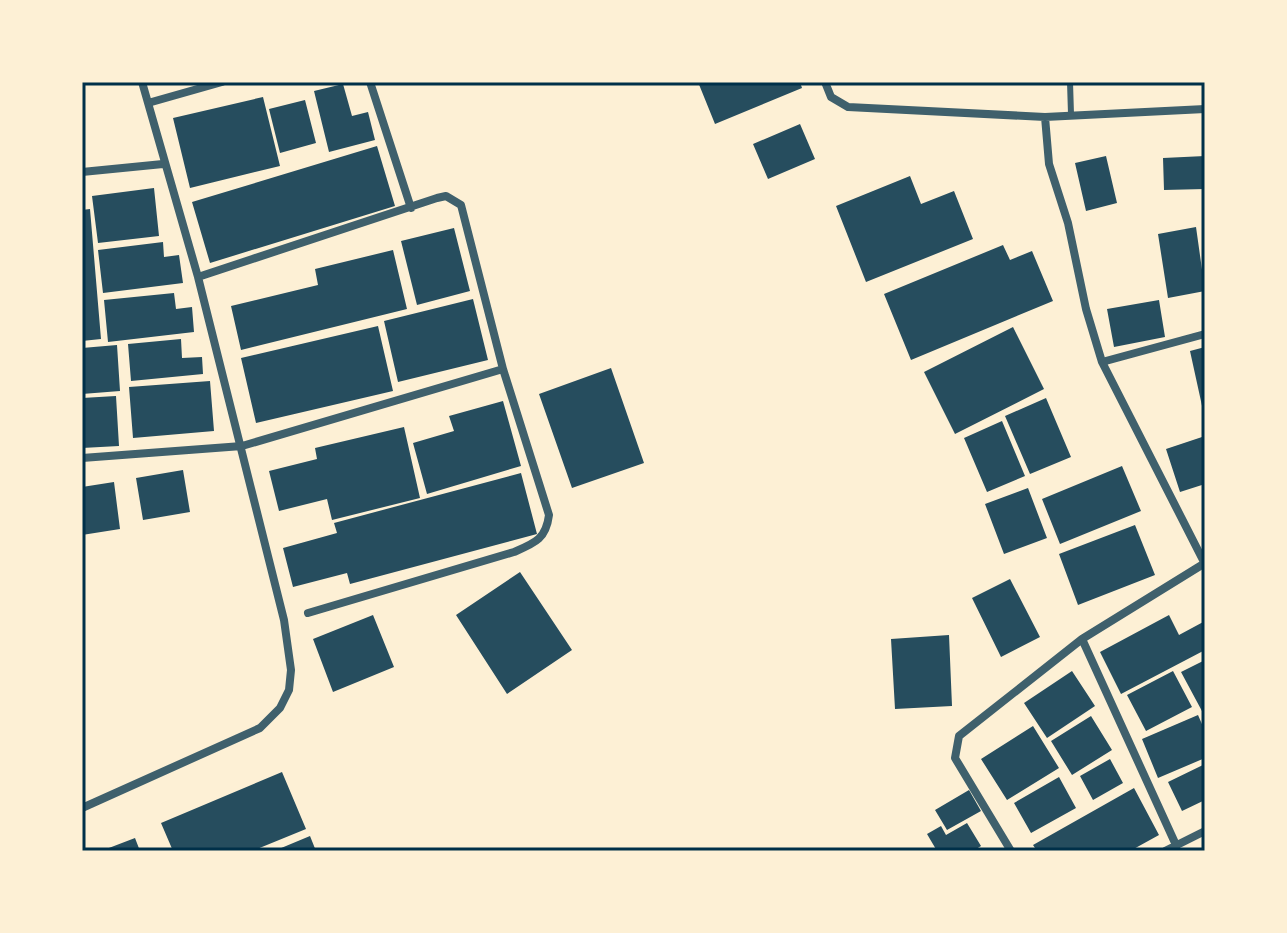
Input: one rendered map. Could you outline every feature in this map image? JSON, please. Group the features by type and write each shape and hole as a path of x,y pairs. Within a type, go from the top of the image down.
{"street":[{"path":"82,808 260,728 280,708 289,690 291,670 284,620 242,446 142,82"},
{"path":"148,103 222,82"},
{"path":"370,82 411,208"},
{"path":"825,82 831,97 848,107 1045,117 1205,109"},
{"path":"1011,851 955,758 956,746 967,727 1082,639 1205,563 1102,362 1086,309 1068,223 1049,164 1045,117"},
{"path":"82,172 163,164"},
{"path":"198,277 446,196 461,205 503,369 549,515 547,532 538,542 514,552 308,613"},
{"path":"1102,362 1205,334"},
{"path":"82,458 242,446 503,369"},
{"path":"1082,639 1176,845"},
{"path":"1165,851 1205,831"}],"lane":[{"path":"1070,82 1071,114"}],"building":[{"path":"698,82 800,82 802,88 715,124"},
{"path":"343,84 352,116 368,112 375,140 329,152 314,91"},
{"path":"263,97 280,166 190,188 173,118"},
{"path":"305,100 316,143 280,153 269,109"},
{"path":"800,124 815,159 768,179 753,144"},
{"path":"377,146 395,206 210,263 192,202"},
{"path":"1106,156 1117,203 1086,211 1075,163"},
{"path":"1205,156 1205,189 1164,190 1163,158"},
{"path":"910,176 921,204 954,191 973,239 866,282 836,206"},
{"path":"154,188 159,236 98,243 92,196"},
{"path":"90,209 101,339 82,341 82,210"},
{"path":"1196,227 1205,291 1168,298 1158,234"},
{"path":"454,228 470,291 417,305 401,241"},
{"path":"163,242 164,257 179,255 183,283 103,293 98,250"},
{"path":"1003,245 1010,260 1032,251 1053,301 911,360 884,294"},
{"path":"393,250 407,309 241,350 231,306 318,285 315,269"},
{"path":"174,293 176,309 192,307 194,332 108,342 104,300"},
{"path":"473,299 488,360 398,382 384,321"},
{"path":"1159,300 1165,337 1114,347 1107,309"},
{"path":"378,326 393,391 256,423 241,358"},
{"path":"1013,327 1044,389 955,434 924,372"},
{"path":"181,339 182,358 202,357 203,374 131,381 128,344"},
{"path":"117,345 120,391 82,394 82,348"},
{"path":"1205,347 1205,415 1204,415 1190,351"},
{"path":"611,368 644,463 572,488 539,394"},
{"path":"210,381 214,431 133,438 129,387"},
{"path":"116,396 119,446 82,448 82,398"},
{"path":"1046,398 1071,457 1030,474 1005,416"},
{"path":"503,401 521,466 427,494 413,443 454,431 449,416"},
{"path":"1002,421 1025,476 987,492 964,438"},
{"path":"404,427 420,498 332,520 327,499 279,511 269,471 317,459 315,448"},
{"path":"1205,436 1205,484 1180,492 1166,449"},
{"path":"1122,466 1141,511 1060,544 1042,499"},
{"path":"183,470 190,512 143,520 136,478"},
{"path":"521,473 537,534 350,584 347,573 293,587 283,548 337,533 334,523"},
{"path":"114,482 120,529 82,535 82,487"},
{"path":"1028,488 1047,538 1004,554 985,504"},
{"path":"1135,525 1155,575 1078,605 1059,554"},
{"path":"520,572 572,650 507,694 456,615"},
{"path":"1010,579 1040,637 1001,657 972,598"},
{"path":"373,615 394,667 333,692 313,639"},
{"path":"1169,615 1179,635 1205,621 1205,650 1121,694 1100,652"},
{"path":"949,635 952,706 895,709 891,639"},
{"path":"1205,660 1205,711 1203,713 1181,672"},
{"path":"1072,671 1095,706 1047,738 1024,703"},
{"path":"1173,671 1192,707 1146,731 1127,695"},
{"path":"1198,715 1205,731 1205,758 1158,778 1142,739"},
{"path":"1091,716 1112,750 1072,775 1051,741"},
{"path":"1033,726 1059,768 1007,800 981,759"},
{"path":"1110,759 1123,783 1093,800 1080,776"},
{"path":"1205,764 1205,800 1182,811 1168,782"},
{"path":"282,772 306,829 252,851 173,851 161,823"},
{"path":"1059,777 1076,808 1031,833 1014,803"},
{"path":"1134,788 1159,835 1130,851 1037,851 1033,845"},
{"path":"969,790 981,811 947,830 935,810"},
{"path":"967,823 981,846 973,851 937,851 927,834 941,826 946,835"},
{"path":"310,836 316,851 274,851"},
{"path":"135,838 140,851 101,851"}]}
